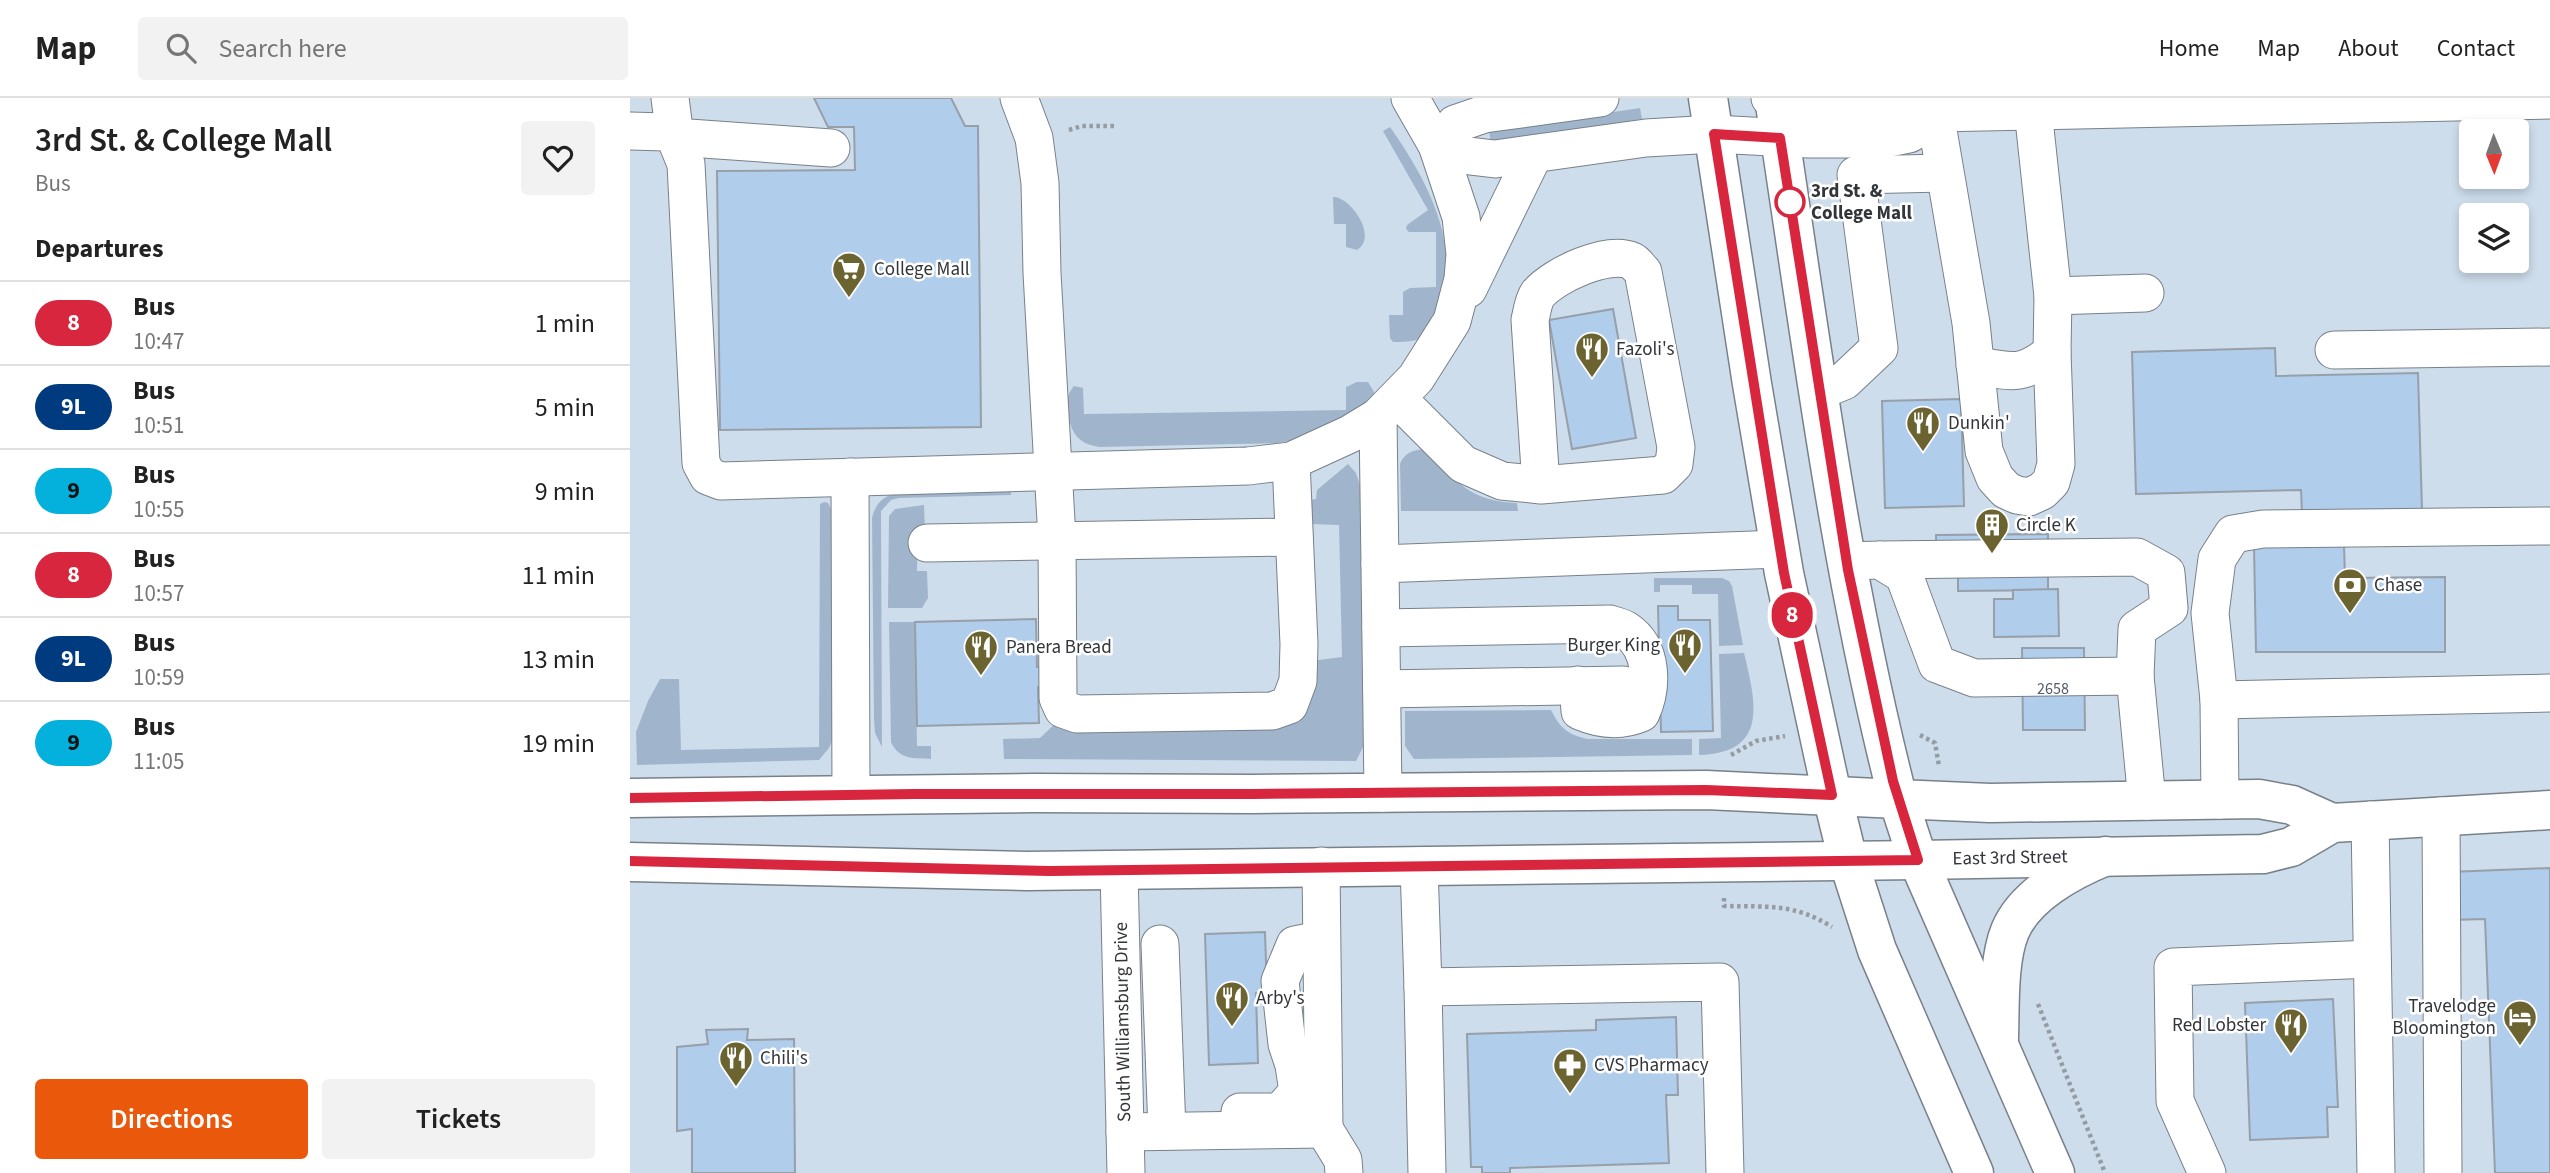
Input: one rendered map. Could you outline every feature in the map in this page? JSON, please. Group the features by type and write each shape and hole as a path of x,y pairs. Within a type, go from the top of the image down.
{"main road":[{"path":"1773,98 1819,391 1863,561 1880,722 1898,799 1918,860 2055,1173"},
{"path":"1711,116 1780,549 1797,639 1848,860 1877,950 1974,1173"},
{"name":"East 3rd Street","path":"630,799 850,795 1706,790 1990,803 2276,801 2309,811 2332,823"},
{"name":"East 3rd Street","path":"630,862 1027,871 1918,860 2274,852 2291,847 2332,823 2550,810"},
{"path":"2000,1047 2004,954 2013,924 2028,905 2054,884 2106,856"}],"street":[{"path":"670,98 675,137 686,164 701,463 708,476 721,481 1248,466 1291,461 1350,434 1387,408 1428,363 1452,321 1534,154"},
{"path":"1018,98 1034,138 1041,183 1042,273 1057,540 1058,698 1063,709 1077,714 1272,711 1289,705 1298,681 1299,644 1291,461"},
{"path":"1410,98 1437,145 1461,218 1465,254 1463,279 1452,321"},
{"path":"1437,145 1455,124 1484,114 1600,98"},
{"path":"1773,98 1804,103 1908,103 1935,113 2030,104 2550,100"},
{"path":"1935,113 1971,323 1984,452 1994,478 2006,490 2029,497 2042,491 2050,482 2056,464 2053,296 2030,104"},
{"path":"1437,145 1461,155 1496,159 1646,138 1711,116 1780,138 1885,139 1909,134 1924,125 1935,113"},
{"path":"630,131 665,132 675,137 831,148"},
{"path":"1819,391 1844,381 1879,348 1856,175 1944,173"},
{"path":"1387,408 1463,464 1502,481 1541,485 1663,475 1674,464 1676,447 1643,272 1634,261 1615,257 1583,265 1553,281 1537,296 1530,320 1541,485"},
{"path":"2053,296 2145,293"},
{"path":"2334,350 2550,347"},
{"path":"1975,365 2011,372 2038,363 2052,352"},
{"path":"1383,793 1380,564 1387,408"},
{"path":"850,477 850,795"},
{"path":"2220,800 2219,700 2210,613 2217,559 2233,534 2263,529 2550,525"},
{"path":"927,543 1294,537"},
{"path":"1380,564 1780,549"},
{"path":"1863,561 2137,556 2166,573 2169,608 2137,629 2135,676 2147,801"},
{"path":"1863,561 1904,575 1937,664 1973,678 2135,676"},
{"path":"1381,628 1610,624 1626,630 1641,646 1646,658 1648,691 1641,713 1628,719 1611,720 1580,711 1578,685"},
{"path":"1382,689 1623,685"},
{"path":"2219,700 2550,693"},
{"path":"2441,816 2444,1173"},
{"path":"2370,820 2376,1173"},
{"path":"1321,866 1324,1129 1343,1160 1344,1173"},
{"path":"1419,866 1427,1173"},
{"name":"South Williamsburg Drive","path":"1119,870 1126,1173"},
{"path":"1179,1131 1211,1111 1280,1112 1298,1092 1294,1065 1287,1044 1279,981 1295,945 1321,940"},
{"path":"1160,944 1179,1131"},
{"path":"2207,1173 2175,1101 2173,967 2372,960"},
{"path":"1423,987 1720,982 1725,1173"},
{"path":"1125,1132 1324,1129"}],"path":[{"path":"1061,132 1082,126 1117,126"},
{"path":"1724,906 1782,908 1812,914 1834,929"},
{"path":"2037,1002 2105,1173"}],"shaded area":[{"path":"630,98 2550,98 2550,1173 630,1173"},
{"path":"1640,108 1642,119 1491,143 1489,131"},
{"path":"1390,127 1417,169 1438,215 1447,264 1444,288 1428,328 1417,340 1404,342 1393,342 1390,338 1389,315 1403,315 1403,292 1410,288 1436,287 1436,232 1409,232 1406,229 1407,225 1428,210 1383,131"},
{"path":"1333,197 1347,203 1360,218 1365,236 1363,244 1357,250 1346,247 1346,224 1334,224"},
{"path":"1357,382 1368,382 1374,392 1374,401 1311,436 1279,443 1100,447 1085,443 1075,435 1069,415 1068,399 1074,386 1083,388 1084,414 1346,410 1346,387"},
{"path":"1424,449 1464,487 1486,498 1517,503 1518,511 1401,511 1400,464 1409,453"},
{"path":"1348,464 1356,473 1360,486 1366,741 1356,761 1004,759 1003,739 1040,738 1060,719 1283,720 1311,661 1342,657 1339,525 1310,524 1309,500 1316,499 1317,490"},
{"path":"1011,489 1011,495 899,498 891,500 881,511 882,747 875,733 874,720 872,518 878,504 898,492"},
{"path":"828,503 833,513 833,738 829,748 819,760 637,765 636,732 660,679 679,679 681,750 819,747 820,504"},
{"path":"924,505 925,531 918,532 917,571 927,571 928,598 922,608 888,608 889,516 895,509"},
{"path":"1654,578 1722,578 1729,581 1743,645 1719,646 1718,594 1692,594 1692,585 1660,585 1660,592 1654,592"},
{"path":"889,622 915,622 917,746 931,746 931,759 903,755 891,742"},
{"path":"1744,653 1753,707 1752,722 1747,735 1737,745 1722,752 1699,755 1699,739 1721,738 1719,654"},
{"path":"1551,710 1565,730 1581,737 1692,739 1692,755 1414,759 1405,746 1405,711"}],"building":[{"name":"College Mall","path":"814,98 951,98 965,126 978,126 981,427 720,430 717,171 855,170 854,127 828,127"},
{"name":"Fazoli's","path":"1613,309 1636,438 1572,449 1549,320"},
{"path":"2275,348 2276,376 2418,373 2422,510 2302,513 2301,490 2136,494 2132,352"},
{"name":"Dunkin'","path":"1961,399 1964,506 1885,508 1882,401"},
{"name":"Circle K","path":"2048,534 2048,590 1958,591 1958,575 1937,576 1936,535"},
{"name":"Chase","path":"2344,544 2345,578 2445,577 2445,652 2256,652 2254,546"},
{"name":"Circle K","path":"2058,589 2059,636 1994,637 1994,599 2013,599 2013,590"},
{"name":"Burger King","path":"1658,606 1678,606 1678,620 1710,620 1713,731 1661,732"},
{"name":"Panera Bread","path":"1036,619 1037,667 1046,667 1046,687 1038,687 1039,723 917,726 915,622"},
{"path":"2022,648 2084,648 2085,730 2023,730"},
{"name":"Travelodge Bloomington","path":"2550,868 2550,1173 2495,1173 2485,919 2451,920 2449,872"},
{"name":"Arby's","path":"1265,932 1267,993 1256,993 1258,1063 1209,1065 1205,934"},
{"name":"Red Lobster","path":"2333,999 2338,1107 2327,1107 2328,1137 2250,1140 2245,1003"},
{"name":"CVS Pharmacy","path":"1676,1017 1678,1095 1666,1095 1669,1163 1510,1168 1510,1173 1482,1173 1482,1167 1471,1167 1467,1034 1596,1030 1596,1020"},
{"name":"Chili's","path":"748,1029 747,1040 794,1039 795,1173 692,1173 692,1129 677,1131 677,1047 708,1044 706,1030"}],"bus line":[{"name":"8","path":"630,798 1706,790 1832,795 1784,573 1760,436 1714,134 1780,138 1848,570 1893,781 1918,860 1050,871 630,861"}],"place":[{"name":"3rd St. & College Mall","path":"1790,202"},
{"name":"College Mall","path":"849,299"},
{"name":"Fazoli's","path":"1592,379"},
{"name":"Dunkin'","path":"1923,453"},
{"name":"Circle K","path":"1992,555"},
{"name":"Chase","path":"2350,615"},
{"name":"Burger King","path":"1685,675"},
{"name":"Panera Bread","path":"981,677"},
{"name":"Arby's","path":"1232,1028"},
{"name":"Travelodge Bloomington","path":"2520,1047"},
{"name":"Red Lobster","path":"2291,1055"},
{"name":"Chili's","path":"736,1088"},
{"name":"CVS Pharmacy","path":"1570,1095"}]}
